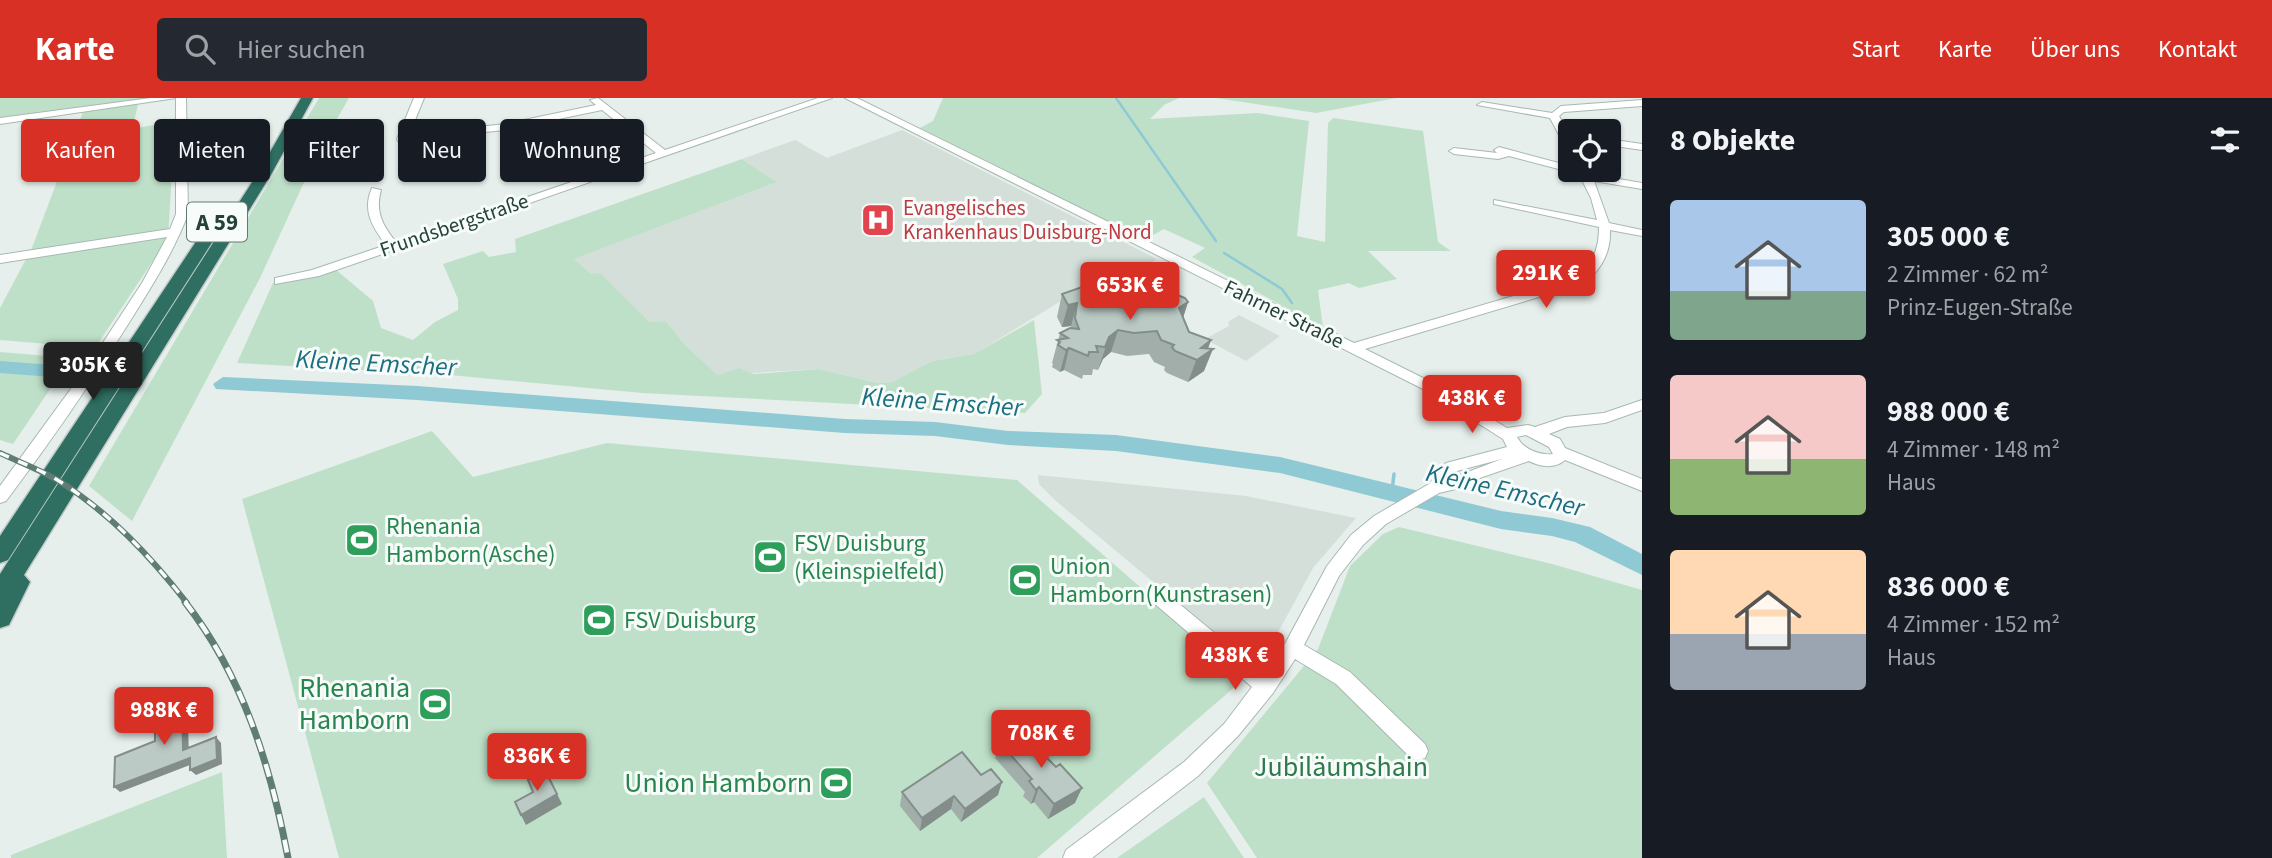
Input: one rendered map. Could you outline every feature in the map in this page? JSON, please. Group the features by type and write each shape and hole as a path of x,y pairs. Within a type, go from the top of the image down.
{"highway":[{"name":"A 59","path":"0,594 36,518 293,98"},
{"name":"A 59","path":"0,554 36,518 258,184 307,98"},
{"path":"0,545 36,518"},
{"path":"0,618 36,518"}],"street":[{"path":"0,121 172,98"},
{"path":"0,497 8,476 89,376 150,280 176,232 182,214 181,98"},
{"path":"419,98 402,139 515,125 602,107"},
{"path":"593,98 664,155"},
{"name":"Frundsbergstraße","path":"279,281 315,273 827,98"},
{"name":"Fahrner Straße","path":"850,98 1353,348 1454,401 1516,443"},
{"path":"1555,117 1561,108 1642,103"},
{"path":"1482,105 1555,117"},
{"path":"1555,117 1558,122"},
{"path":"1621,144 1642,147"},
{"path":"1454,151 1498,156 1503,152 1558,166"},
{"path":"1621,181 1642,186"},
{"path":"1353,348 1582,280 1601,259 1605,227 1584,182"},
{"path":"376,190 371,203 377,226 393,246"},
{"path":"1498,202 1642,233"},
{"path":"0,259 176,232"},
{"path":"1516,443 1542,461 1551,446 1605,418 1642,405"},
{"path":"1074,858 1191,769 1231,730 1293,648 1333,571 1357,540 1401,507 1435,488 1452,467 1516,443 1551,446 1642,485"},
{"path":"1154,593 1266,687"},
{"path":"1293,648 1343,678 1418,751"}],"shaded area":[{"name":"Evangelisches Krankenhaus Duisburg-Nord","path":"902,130 1157,259 1085,302 1061,301 974,354 932,361 892,382 878,383 818,369 718,375 685,345 666,321 650,322 600,274 591,274 573,259 777,182 742,159 795,140 827,158"},
{"path":"1239,315 1280,336 1246,361 1205,339 1229,326 1228,322"},
{"path":"1038,475 1246,496 1356,518 1313,568 1275,638 1253,665 1056,501 1039,484"}],"green space":[{"path":"0,98 158,98 139,101 134,119 80,119 84,109 0,120"},
{"path":"319,98 349,98 337,119 307,119"},
{"path":"943,98 1179,98 1164,105 1150,119 1258,113 1309,121 1297,236 1325,242 1328,123 1333,118 1423,131 1438,242 1451,251 1368,251 1397,279 1359,288 1349,283 1318,290 1323,328 1192,257 1205,248 1164,229 1144,240 920,128 933,121"},
{"path":"1216,98 1396,98 1316,113"},
{"path":"154,125 154,182 171,182 168,238 95,348 0,340 0,308 32,248 57,182 140,182 140,128"},
{"path":"284,157 284,182 304,182 260,278 132,521 89,486"},
{"path":"742,159 777,182 574,259 591,274 600,273 650,322 666,321 685,345 718,375 739,368 754,374 818,369 878,383 892,382 932,361 974,354 1034,320 1042,394 1025,413 642,393 450,375 237,363 273,283 303,279 335,269 373,301 381,328 413,340 435,322 458,310 458,299 443,264 483,251 489,257 516,252 515,239"},
{"path":"0,352 71,358 13,444 0,440"},
{"path":"432,431 473,477 607,443 1017,480 1245,678 1037,858 339,858 242,499"},
{"name":"Jubiläumshain","path":"1399,527 1552,564 1642,590 1642,858 1257,858 1207,783 1318,649 1350,566 1383,534"},
{"path":"222,772 227,858 11,858 11,855"},
{"path":"1204,797 1244,858 1117,858"}],"building":[{"path":"1085,286 1105,295 1102,297 1117,307 1134,308 1147,301 1147,295 1152,296 1152,292 1162,294 1158,287 1185,298 1188,302 1179,308 1189,332 1211,340 1201,348 1213,349 1197,360 1175,351 1172,347 1174,345 1161,340 1157,331 1134,333 1118,330 1109,337 1105,347 1096,346 1098,352 1089,352 1088,356 1069,348 1066,350 1058,345 1060,342 1057,340 1068,338 1060,333 1070,328 1079,329 1075,318 1077,303 1068,305 1062,294"},
{"path":"182,694 183,750 216,737 217,759 190,770 190,758 114,787 115,757 155,741 155,704"},
{"path":"1016,731 1038,755 1042,753 1056,767 1060,764 1082,788 1054,804 1039,787 1036,790 1029,781 1032,779 1000,743"},
{"path":"962,752 981,775 991,769 1002,782 965,809 954,796 922,818 902,792"},
{"path":"545,770 557,794 521,815 515,802 533,792 528,780"}],"waterway":[{"path":"1116,98 1216,241"},
{"path":"1224,253 1282,289 1292,303"},
{"name":"Kleine Emscher","path":"0,367 66,372"},
{"name":"Kleine Emscher","path":"223,384 417,393 845,426 935,429 1008,438 1116,443 1219,459 1280,465 1501,520 1552,527 1581,534 1642,565"},
{"path":"1392,491 1394,474"}],"railway":[{"path":"0,453 52,477 95,507 144,552 187,603"},
{"path":"185,602 223,660 252,724 273,790 288,858"}],"place":[{"name":"Evangelisches Krankenhaus Duisburg-Nord","path":"878,220"},
{"name":"Rhenania Hamborn(Asche)","path":"362,540"},
{"name":"FSV Duisburg (Kleinspielfeld)","path":"770,557"},
{"name":"Union Hamborn(Kunstrasen)","path":"1025,580"},
{"name":"FSV Duisburg","path":"599,620"},
{"name":"Rhenania Hamborn","path":"435,704"},
{"name":"Union Hamborn","path":"836,783"}]}
